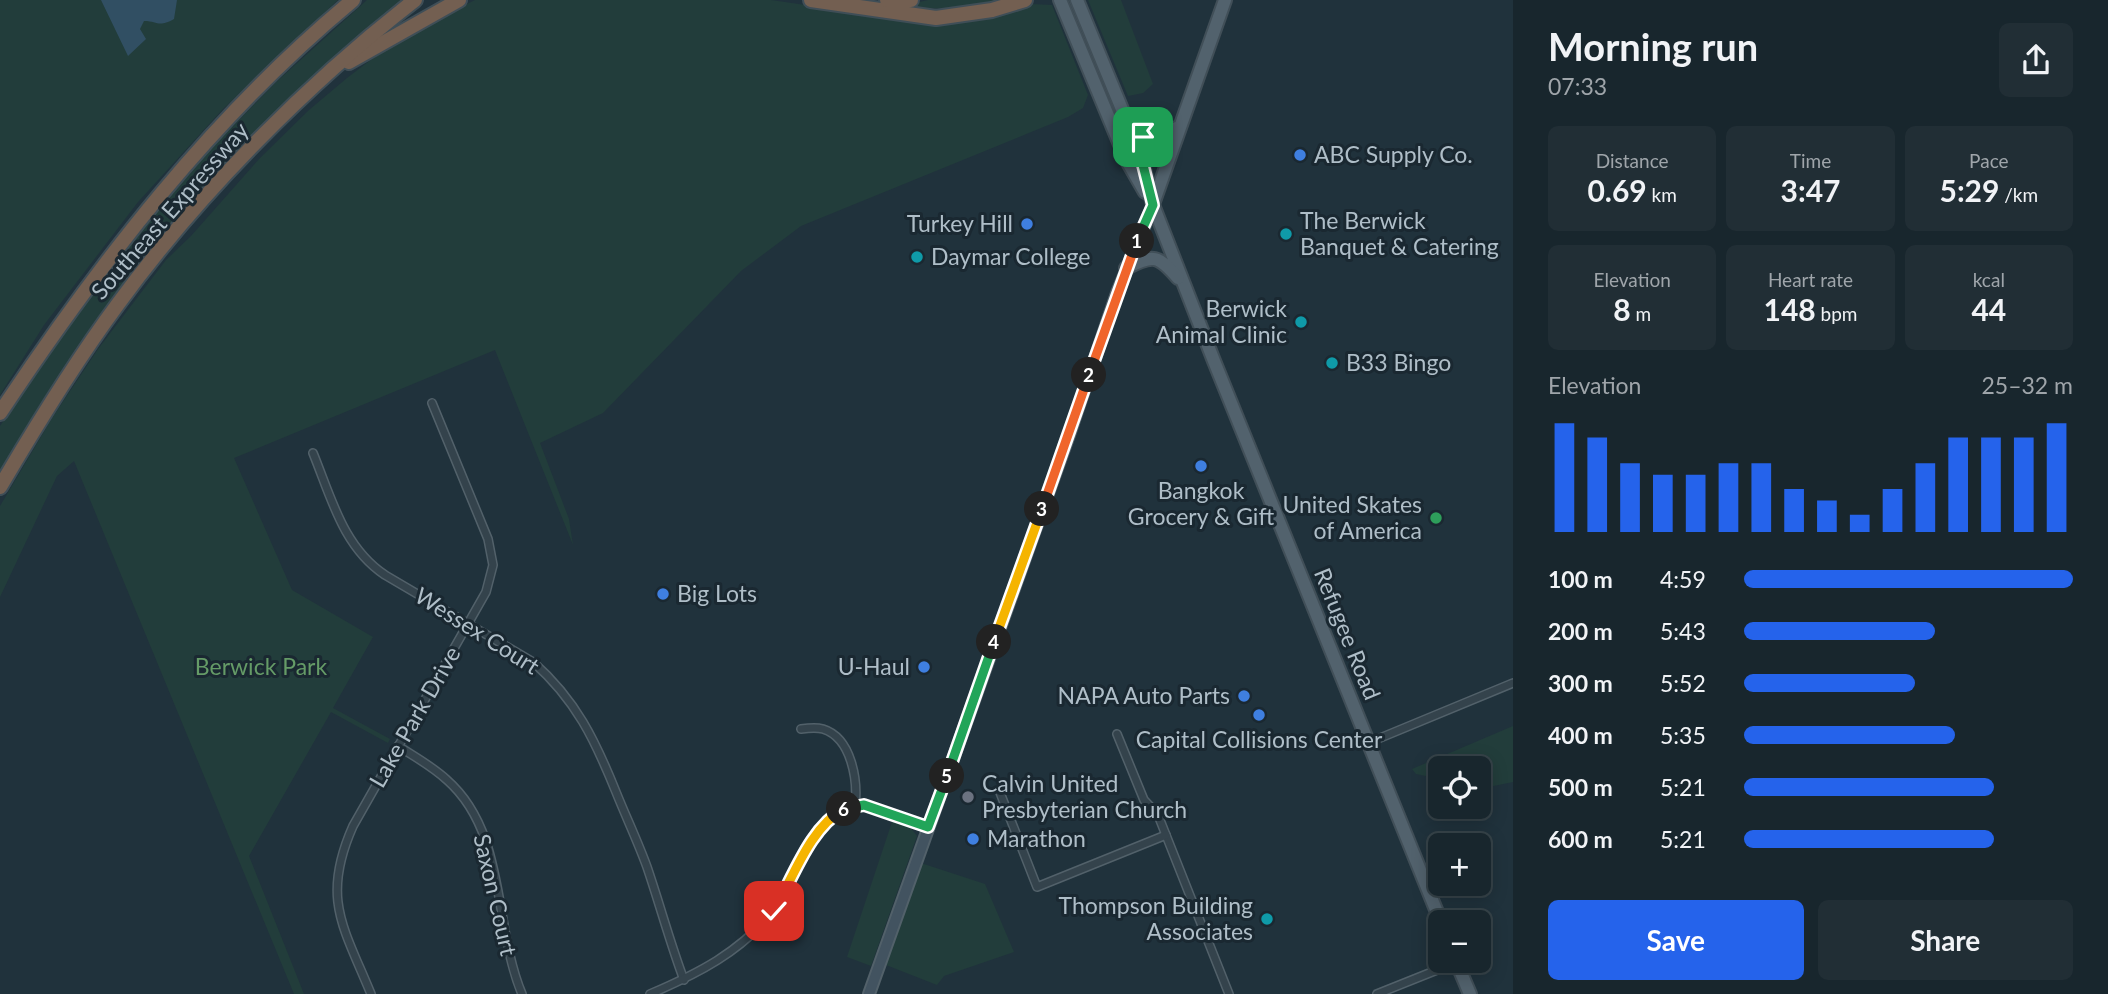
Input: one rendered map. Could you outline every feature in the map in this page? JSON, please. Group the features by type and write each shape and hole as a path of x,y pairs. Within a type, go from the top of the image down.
{"highway":[{"name":"Southeast Expressway","path":"0,413 68,313 116,249 176,177 269,76 353,0"},
{"name":"Southeast Expressway","path":"0,487 47,407 120,300 224,177 323,77 415,0"},
{"path":"323,77 459,0"},
{"path":"811,0 936,18 992,10 1025,0"},
{"path":"887,0 911,0"}],"main road":[{"name":"Refugee Road","path":"1060,0 1126,159 1153,205"},
{"name":"Refugee Road","path":"1077,0 1140,153 1153,205 1185,287 1436,910"},
{"path":"869,994 1126,268 1153,205 1225,0"},
{"path":"1128,125 1147,139 1162,140 1173,133 1182,119"},
{"path":"1126,268 1146,259 1157,258 1162,260 1185,287"},
{"path":"1461,973 1470,994"}],"street":[{"name":"Lake Park Drive","path":"371,994 338,908 336,879 340,859 353,826 486,592 493,565 488,538 432,402"},
{"name":"Wessex Court","path":"313,453 346,534 362,558 384,575 533,662 552,679 579,712 601,755 646,864 669,941 684,980"},
{"path":"1368,743 1513,683"},
{"path":"801,729 825,730 835,737 845,750 856,781 855,806"},
{"path":"1117,734 1144,800 1158,814 1229,994"},
{"name":"Saxon Court","path":"398,746 449,781 475,814 495,875 509,956 522,994"},
{"path":"999,790 1037,887 1166,835"},
{"path":"650,994 712,966 736,948 767,918 781,899 822,825 839,812 855,806 874,808 928,827"},
{"path":"1377,994 1428,973"}],"green space":[{"path":"0,0 338,0 223,109 138,202 44,325 0,395"},
{"path":"367,0 403,0 287,105 221,172 160,240 89,330 0,472 0,426 95,287 145,224 210,150 275,83"},
{"name":"Berwick Park","path":"475,0 771,0 909,20 997,14 1031,4 1052,5 1088,95 1083,108 1068,117 801,226 741,271 603,413 540,443 569,519 573,545 495,350 234,458 292,590 373,637 333,708 390,739 388,743 331,712 249,856 304,994 294,994 74,461 57,476 0,597 0,506 52,418 98,349 166,260 191,236 259,159 309,110 385,49"},
{"path":"928,0 1007,0 966,9 911,8 911,4"},
{"path":"1088,0 1121,0 1153,84 1143,93 1128,96"},
{"path":"1513,726 1513,782 1491,787 1491,756 1443,756"},
{"path":"1428,762 1428,776 1416,774 1412,769"},
{"path":"893,819 910,827 917,836 871,966 847,957"},
{"path":"921,863 985,884 1014,952 944,976 937,985 886,965"}],"water":[{"path":"101,0 177,0 174,19 161,24 144,21 140,29 146,39 128,56"}],"place":[{"name":"ABC Supply Co.","path":"1300,155"},
{"name":"Turkey Hill","path":"1027,224"},
{"name":"The Berwick Banquet & Catering","path":"1286,234"},
{"name":"Daymar College","path":"917,257"},
{"name":"Berwick Animal Clinic","path":"1301,322"},
{"name":"B33 Bingo","path":"1332,363"},
{"name":"Bangkok Grocery & Gift","path":"1201,466"},
{"name":"United Skates of America","path":"1436,518"},
{"name":"Big Lots","path":"663,594"},
{"name":"U-Haul","path":"924,667"},
{"name":"NAPA Auto Parts","path":"1244,696"},
{"name":"Capital Collisions Center","path":"1259,715"},
{"name":"Calvin United Presbyterian Church","path":"968,797"},
{"name":"Marathon","path":"973,839"},
{"name":"Thompson Building Associates","path":"1267,919"}],"route":[{"path":"774,911 822,825 846,808 864,805 928,827 1069,435 1117,293 1153,205 1140,153 1128,125 1143,137"}]}
